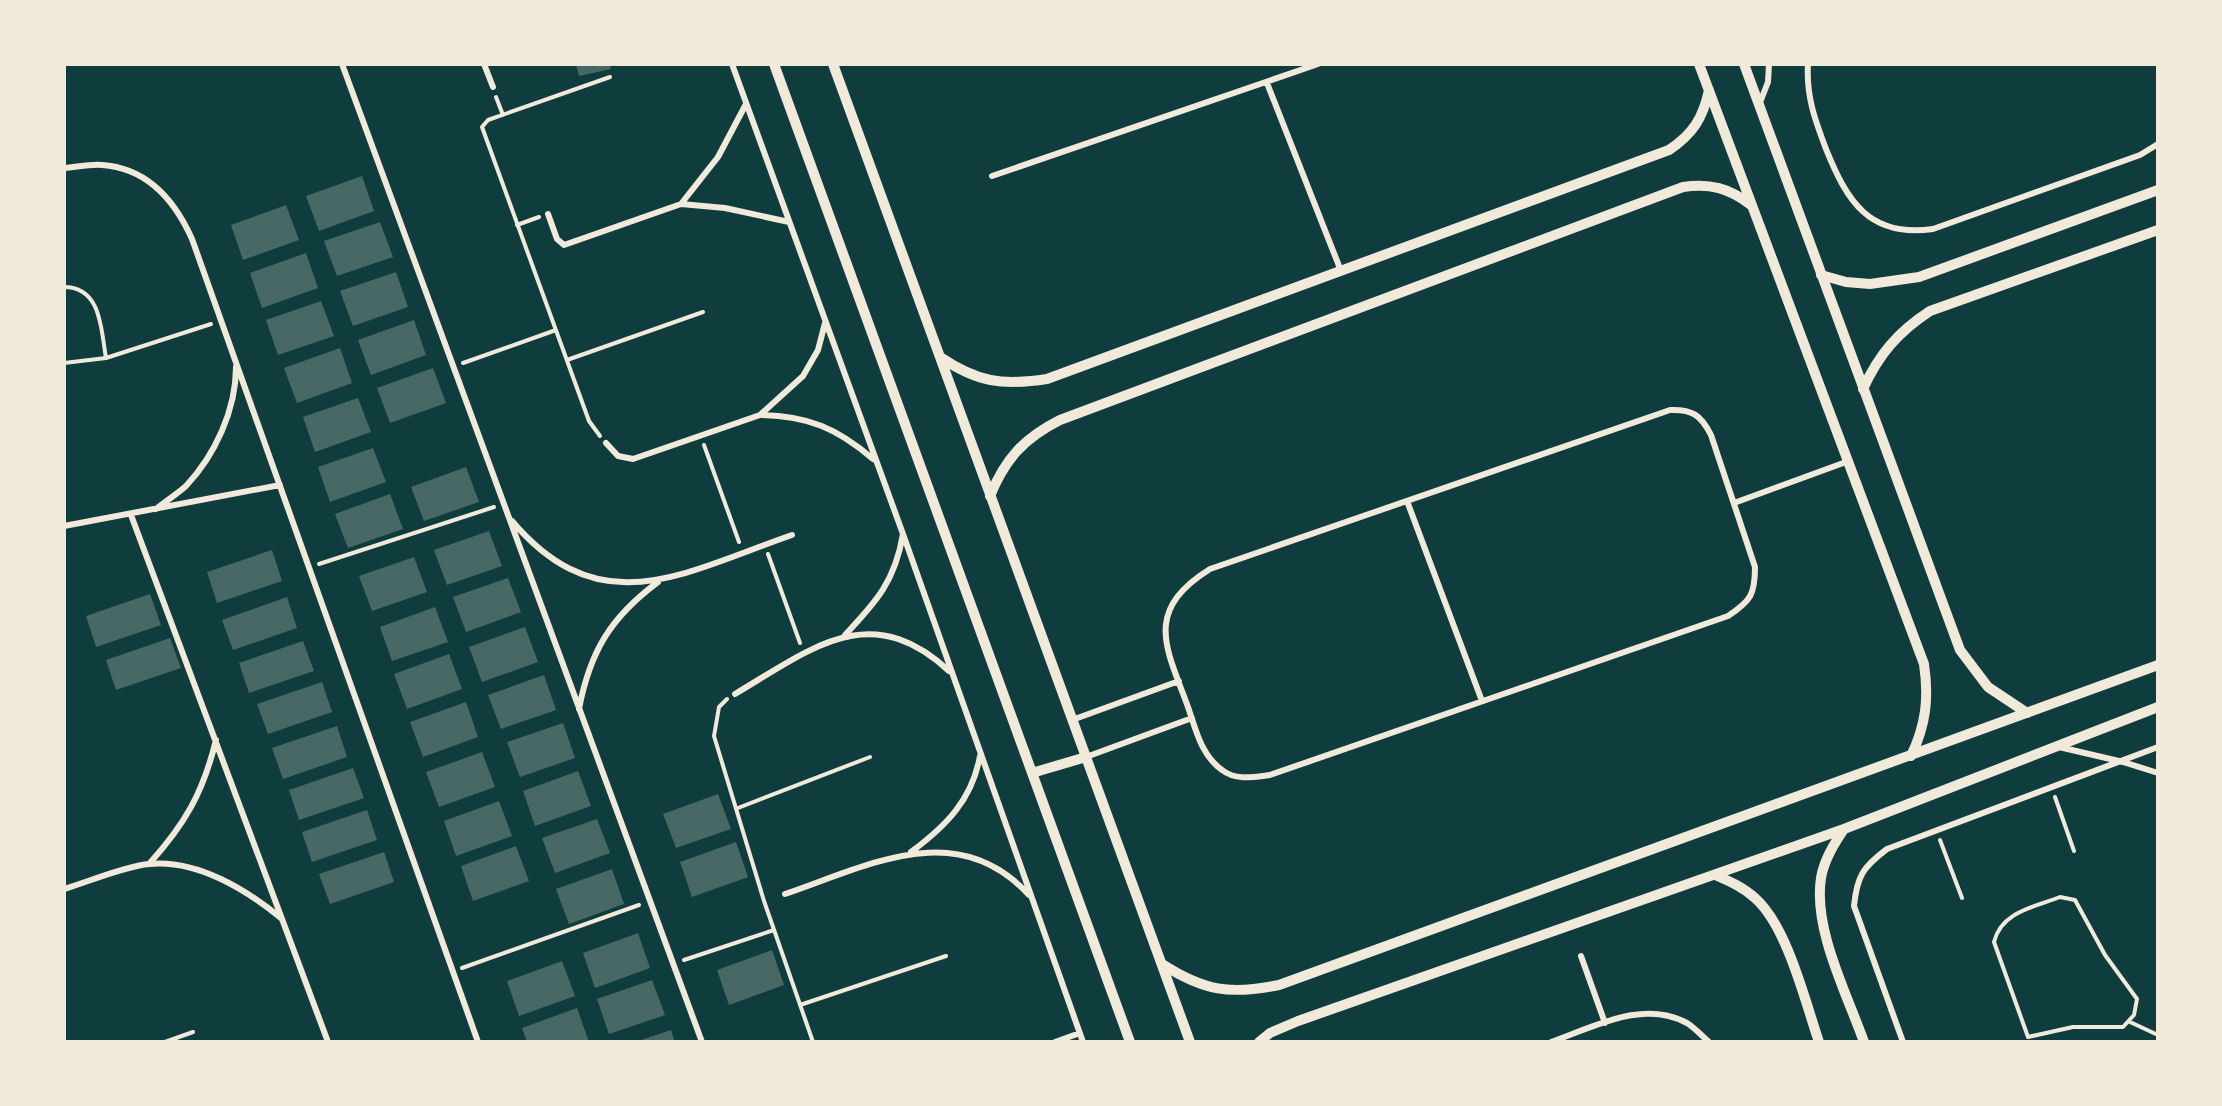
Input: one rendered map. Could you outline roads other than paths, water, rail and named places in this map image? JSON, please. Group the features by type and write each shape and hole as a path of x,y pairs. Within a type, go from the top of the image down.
{"street":[{"path":"342,64 702,1041"},
{"path":"484,64 493,87"},
{"path":"732,64 874,460 903,534 1083,1041"},
{"path":"774,64 1130,1041"},
{"path":"833,64 1190,1041"},
{"path":"992,176 1318,64"},
{"path":"1699,64 1846,462 1924,664 1928,688 1926,711 1921,734 1911,756"},
{"path":"1744,64 1960,650 1988,687 2027,713"},
{"path":"1759,105 1768,82 1769,64"},
{"path":"1808,64 1812,113 1845,192 1863,212 1875,220 1898,229 1932,229 2140,155 2157,144"},
{"path":"1267,83 1341,271"},
{"path":"939,357 963,372 990,381 1019,384 1047,379 1669,150 1685,140 1697,125 1705,109 1709,90"},
{"path":"681,204 718,157 746,104"},
{"path":"64,168 102,165 132,172 159,188 179,211 192,239 236,360 478,1041"},
{"path":"990,496 1000,471 1016,449 1036,432 1060,420 1683,187 1701,184 1719,186 1736,194 1751,205"},
{"path":"1821,275 1845,282 1870,284 1920,277 2157,190"},
{"path":"548,214 557,239 564,245 681,204 725,208 789,222"},
{"path":"1863,389 1874,365 1889,343 1930,311 2157,230"},
{"path":"606,443 618,456 633,459 760,414 803,376 818,350 825,323"},
{"path":"153,510 185,487 210,455 227,418 236,379 236,360"},
{"path":"1670,410 1688,410 1703,419 1712,435 1734,503 1755,567 1755,587 1745,605 1728,615 1270,775 1246,779 1224,772 1206,756 1164,640 1167,618 1176,598 1191,581 1210,569 1670,410"},
{"path":"760,414 790,416 822,425 850,440 874,460"},
{"path":"1734,503 1846,462"},
{"path":"64,526 280,485"},
{"path":"1407,501 1482,701"},
{"path":"131,515 328,1041"},
{"path":"509,518 532,544 570,569 591,578 624,584 658,581 792,535"},
{"path":"845,635 870,609 884,588 898,562 903,534"},
{"path":"579,709 585,678 602,640 633,600 658,581"},
{"path":"735,694 804,653 845,635 874,634 902,640 929,652 951,673"},
{"path":"1162,964 1188,981 1218,990 1249,991 1279,985 2157,665"},
{"path":"1072,720 1179,681"},
{"path":"1259,1041 1270,1033 1298,1021 1844,828 2157,707"},
{"path":"1032,773 1086,757 1192,718"},
{"path":"149,864 173,837 193,808 207,775 216,740"},
{"path":"2058,747 2123,762 2157,773"},
{"path":"1903,1041 1854,906 1856,883 1868,863 1887,849 2123,762 2157,747"},
{"path":"785,894 911,852 938,832 960,807 976,778 980,755"},
{"path":"1844,828 1830,851 1821,877 1819,903 1824,930 1864,1041"},
{"path":"911,852 947,852 982,861 1014,879 1032,898"},
{"path":"64,890 149,864 186,867 222,879 255,896 282,919"},
{"path":"1715,875 1747,891 1772,917 1783,938 1819,1041"},
{"path":"1581,956 1605,1023"},
{"path":"1554,1041 1632,1014 1661,1014 1687,1024 1709,1041"},
{"path":"1055,1041 1080,1033"}]}
